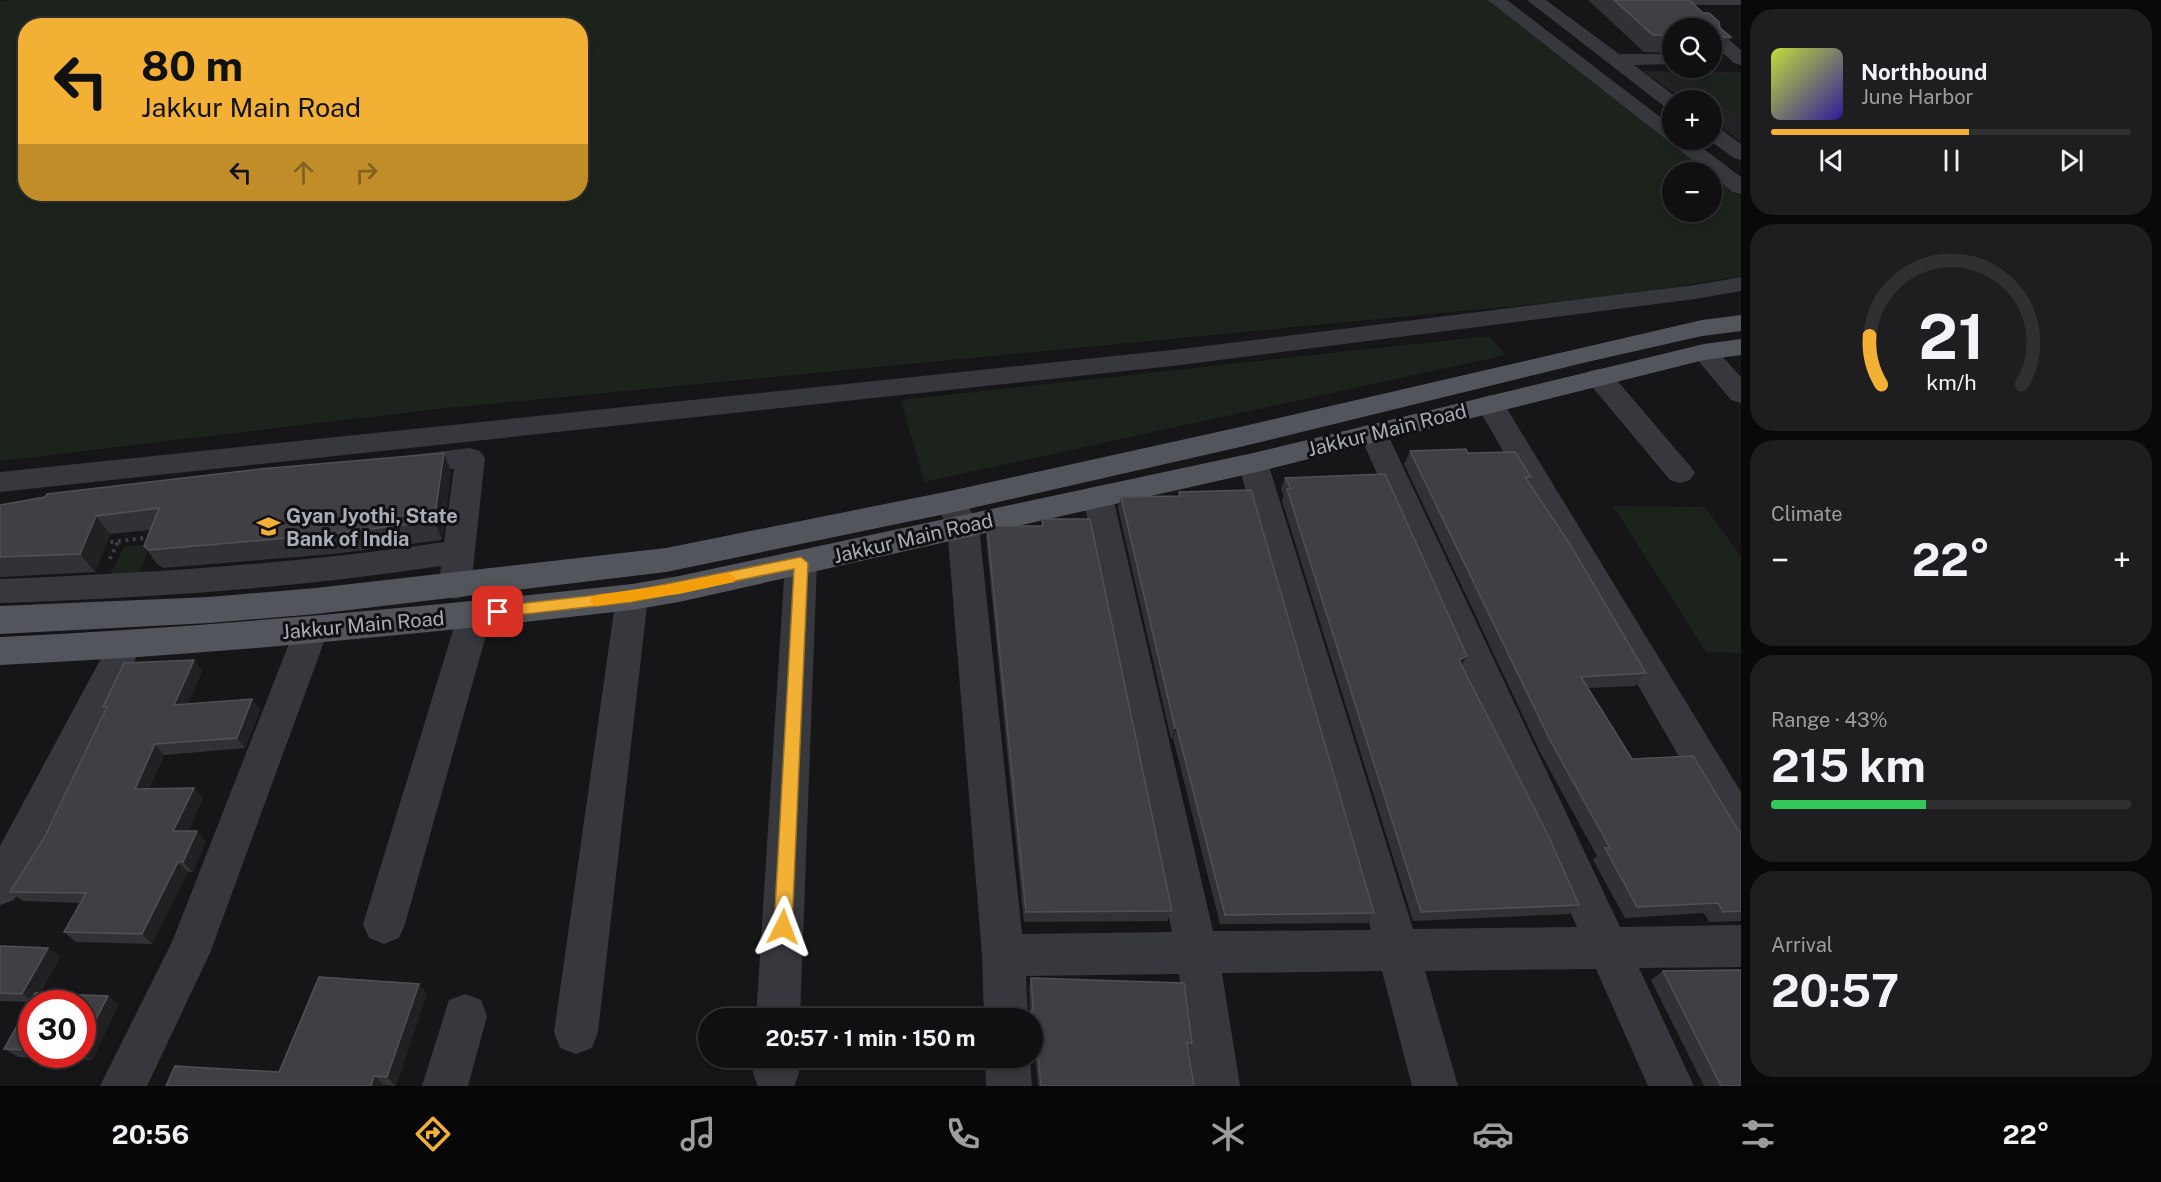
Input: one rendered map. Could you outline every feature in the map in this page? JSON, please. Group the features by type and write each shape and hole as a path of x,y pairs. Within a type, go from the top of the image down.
{"main road":[{"name":"Jakkur Main Road","path":"0,620 209,610 632,597 801,563 956,514 1240,437 1587,354 1702,328 1741,323"},
{"name":"Jakkur Main Road","path":"0,651 125,646 312,631 657,562 956,514 1098,497 1253,463 1704,352 1741,347"}],"street":[{"path":"1496,0 1662,127"},
{"path":"1535,0 1662,96"},
{"path":"1693,18 1671,0 1741,0"},
{"path":"1722,43 1741,60"},
{"path":"1614,60 1662,59"},
{"path":"1722,60 1741,60"},
{"path":"1722,140 1741,154"},
{"path":"1691,150 1741,187"},
{"path":"0,482 1181,357 1695,292 1741,284"},
{"path":"1704,352 1741,394"},
{"path":"1599,377 1680,473"},
{"path":"1490,404 1741,827"},
{"path":"1374,433 1671,1086"},
{"path":"0,507 270,476 471,458 459,552 465,601 384,924"},
{"path":"1253,463 1398,950 1435,1086"},
{"path":"1098,497 1197,952 1217,1086"},
{"path":"956,514 1003,955 1006,1008"},
{"path":"0,591 140,585 368,566 459,552"},
{"path":"779,1008 801,563"},
{"path":"576,1032 632,597"},
{"path":"123,1086 189,952 312,631"},
{"path":"0,886 125,646"},
{"path":"1003,955 1741,946"},
{"path":"445,1086 465,1016"},
{"path":"1008,1068 1009,1086"}],"path":[{"path":"97,543 156,537 140,585"}],"shaded area":[{"path":"13,0 1490,0 1662,134 1662,150 1683,150 1698,162 1662,162 1662,222 1722,222 1722,181 1741,196 1741,276 1619,296 437,409 0,461 0,2"},
{"path":"1643,71 1662,71 1662,78 1722,78 1722,72 1741,72 1741,142 1722,128 1722,90 1670,90"},
{"path":"1741,76 1741,120 1722,103 1722,90 1708,90 1694,78"},
{"path":"1489,336 1506,355 924,482 901,400"},
{"path":"1613,506 1705,507 1741,557 1741,653 1706,652"},
{"path":"150,544 139,575 110,575 124,547"}],"building":[{"path":"1614,0 1689,0 1703,13 1709,13 1715,18 1662,18 1662,35 1653,35"},
{"path":"1722,30 1731,37 1722,37"},
{"path":"1466,449 1468,453 1515,452 1531,477 1525,477 1568,541 1646,673 1581,677 1632,759 1693,756 1738,830 1741,831 1741,911 1723,912 1718,903 1637,907 1605,848 1610,848 1550,740 1410,451"},
{"path":"444,453 434,521 323,535 149,550 144,546 159,508 96,516 80,554 0,557 0,505 45,497 47,494 260,469"},
{"path":"1385,474 1467,656 1459,660 1549,837 1579,905 1421,912 1287,489 1291,489 1285,478"},
{"path":"1251,490 1374,913 1225,915 1177,728 1175,728 1121,497 1180,496 1179,492"},
{"path":"1042,519 1090,519 1172,911 1026,912 987,526 1043,526"},
{"path":"194,660 174,705 252,699 237,738 155,744 135,789 194,788 173,831 197,831 183,862 178,862 142,934 64,932 86,893 10,892 44,838 107,707 103,707 124,663"},
{"path":"0,946 48,948 24,990 18,990 18,994 0,993"},
{"path":"1741,970 1741,1086 1721,1086 1663,971"},
{"path":"319,977 419,984 387,1077 374,1076 371,1086 166,1086 175,1066 279,1072"},
{"path":"1031,978 1184,983 1192,1043 1187,1043 1194,1086 1041,1086 1039,1068 1043,1068 1043,1008 1033,1008"},
{"path":"96,996 108,996 96,1019"},
{"path":"18,1024 18,1050 4,1049"}],"slow traffic":[{"path":"597,601 679,589 729,578"}],"place":[{"name":"Gyan Jyothi, State Bank of India","path":"268,527"}],"route":[{"path":"498,612 632,597 801,563 783,927"}]}
